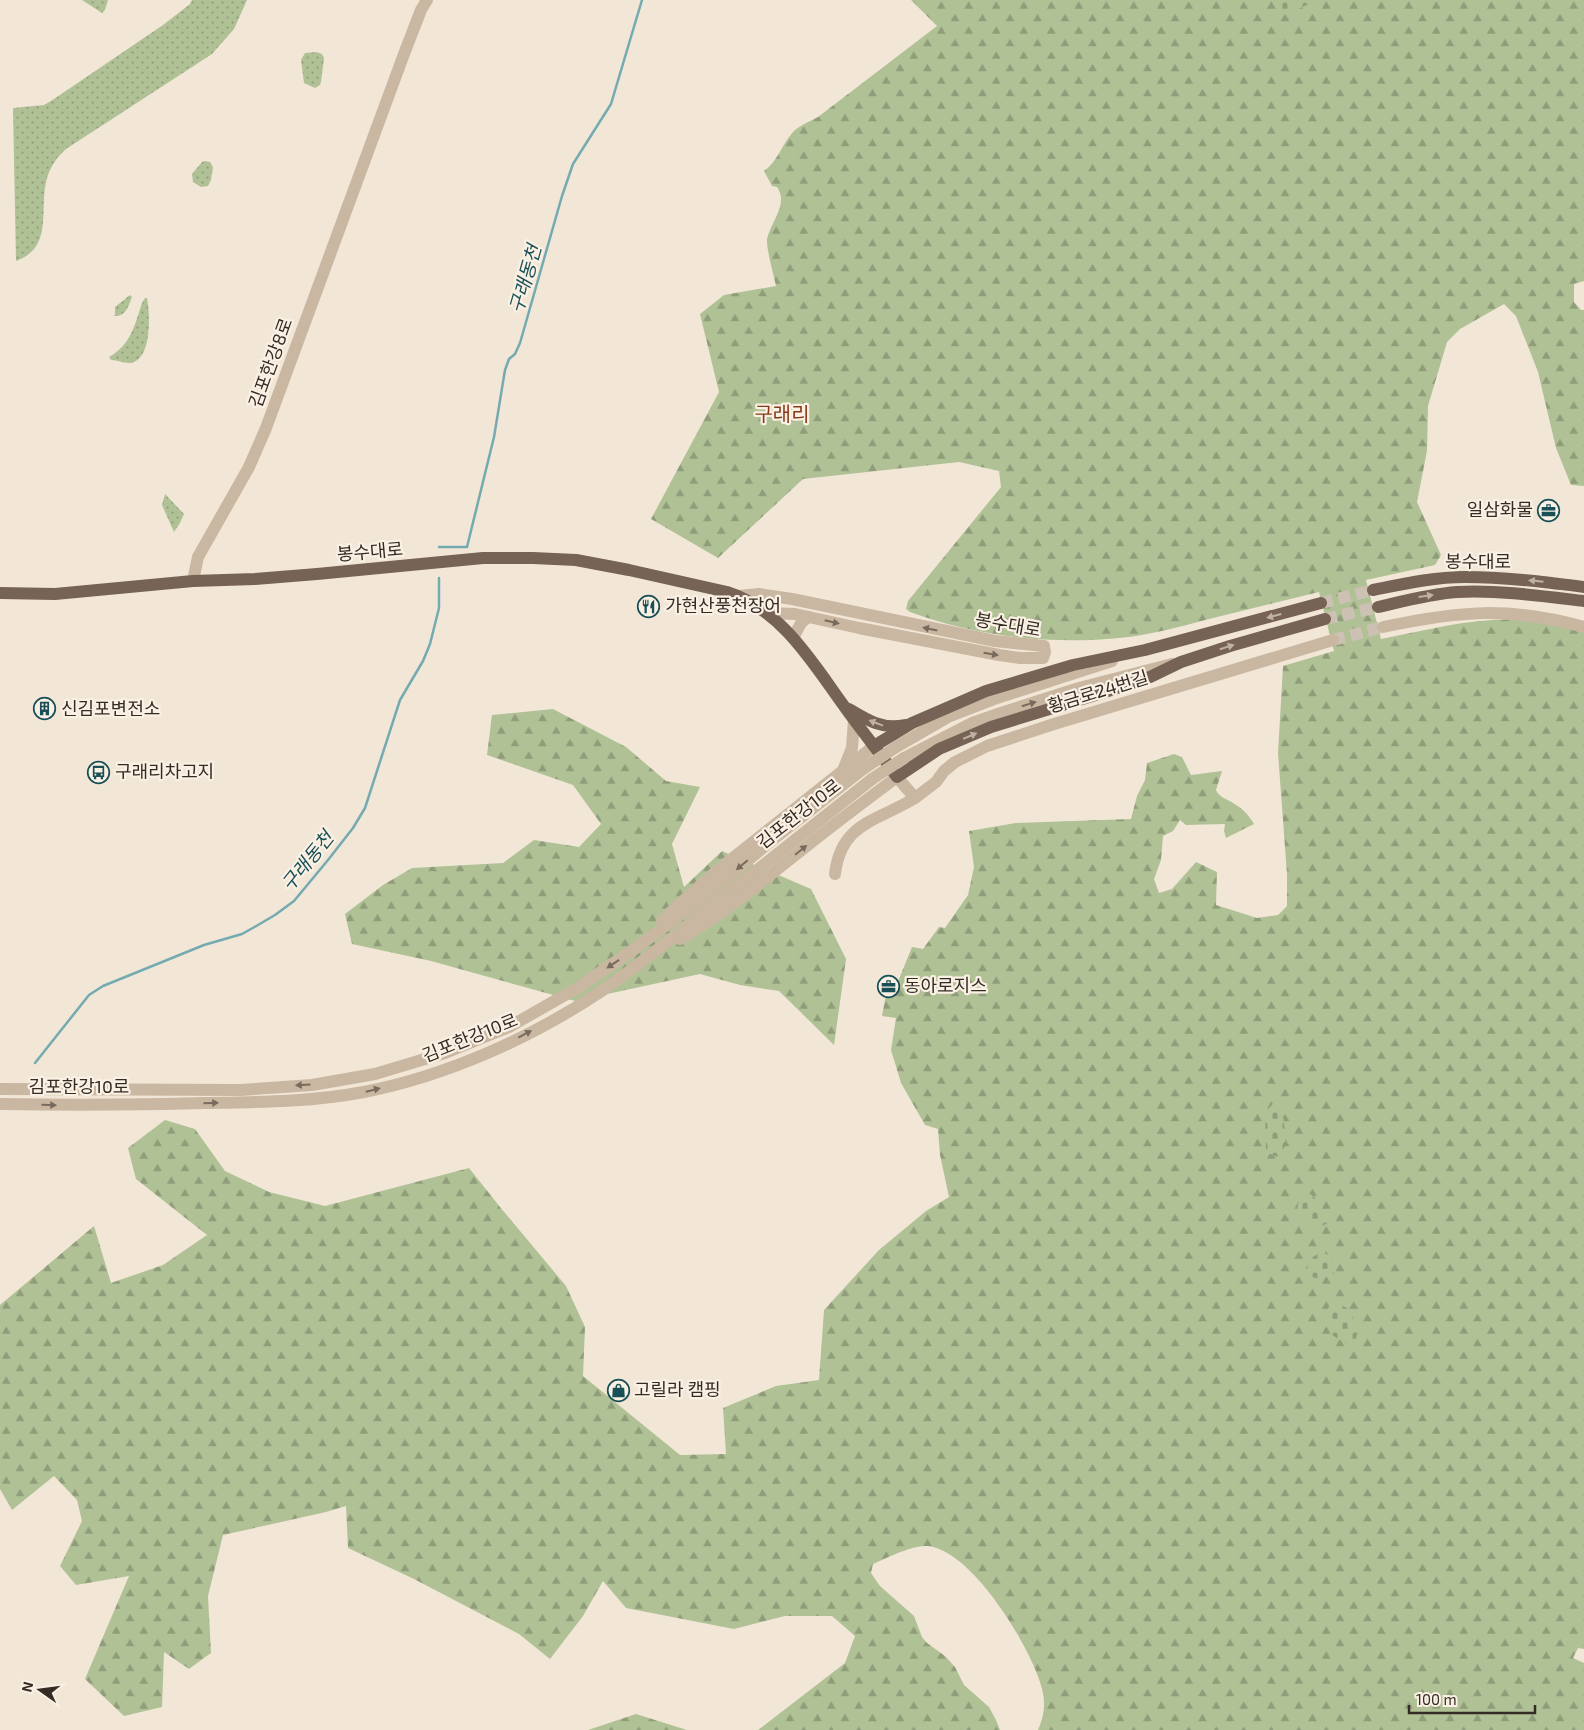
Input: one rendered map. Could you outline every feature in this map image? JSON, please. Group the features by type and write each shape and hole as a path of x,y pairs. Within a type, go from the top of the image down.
{"main road":[{"name":"봉수대로","path":"0,593 55,594 194,580 264,579 482,558 552,558 576,560 629,570 739,596 767,613 793,638 820,672 897,777"},
{"name":"봉수대로","path":"1373,590 1428,580 1464,577 1505,578 1584,587"},
{"name":"봉수대로","path":"1378,607 1420,597 1456,592 1522,593 1584,601"},
{"path":"844,706 873,723 883,726 902,726 986,691 1073,665 1145,650 1321,603"},
{"path":"897,777 939,749 991,727 1150,677 1181,662 1230,646 1325,619"},
{"path":"874,746 912,722"}],"street":[{"name":"김포한강8로","path":"194,580 198,557 249,468 266,428 404,54 421,10 428,0"},
{"name":"봉수대로","path":"739,596 759,594 792,599 986,640 1044,646 1045,652 1043,658 1020,658 795,614 767,613"},
{"path":"767,613 777,605 792,599"},
{"path":"1383,627 1443,615 1490,612 1526,614 1584,627"},
{"path":"793,638 801,623 808,617"},
{"name":"황금로24번길","path":"835,874 840,850 852,834 876,817 898,809 915,798 936,782 954,762 988,746 1054,724 1333,640"},
{"name":"김포한강10로","path":"0,1089 241,1090 312,1085 375,1074 445,1053 509,1027 579,987 640,945 701,899 776,837 863,769 896,746 948,717 981,704 1145,650"},
{"name":"김포한강10로","path":"0,1104 104,1105 272,1102 318,1099 364,1092 418,1078 488,1053 513,1041 599,992 647,957 872,780 904,758 972,723 1079,688 1151,668 1181,662"},
{"path":"842,772 852,748 854,720"},
{"path":"640,945 674,909 719,869 874,746"},
{"path":"647,957 699,929 897,777 915,798"}],"green space":[{"path":"82,0 108,0 102,13"},
{"path":"192,0 247,0 234,29 212,54 60,154 48,175 45,187 41,236 36,246 28,255 16,261 13,108 44,105 51,101 163,25 190,4"},
{"path":"911,0 1584,0 1584,281 1574,284 1574,302 1581,310 1584,310 1584,486 1571,485 1556,448 1538,372 1516,316 1504,304 1460,329 1447,342 1428,406 1427,451 1417,502 1441,555 1435,565 1366,580 1381,639 1439,627 1499,619 1539,621 1584,632 1584,1649 1578,1648 1573,1658 1584,1663 1584,1730 1038,1730 1044,1710 1042,1689 1036,1671 1013,1627 981,1582 963,1564 944,1551 921,1546 892,1555 873,1564 871,1573 880,1586 914,1616 922,1637 927,1643 945,1656 955,1667 964,1685 989,1707 1000,1730 758,1730 845,1663 855,1636 832,1616 785,1616 734,1629 626,1608 603,1581 583,1616 550,1659 519,1634 414,1579 348,1548 346,1506 223,1535 208,1596 211,1653 189,1669 164,1652 162,1707 124,1716 85,1679 129,1576 76,1585 60,1566 82,1521 77,1500 54,1476 12,1510 0,1489 0,1305 94,1226 111,1283 163,1265 207,1235 136,1179 128,1148 165,1120 195,1129 225,1171 269,1192 325,1206 469,1168 566,1286 585,1327 583,1376 680,1455 726,1454 723,1408 776,1386 819,1380 824,1310 879,1250 926,1211 949,1197 940,1155 938,1129 925,1125 901,1083 891,1050 896,1018 882,1016 887,989 895,989 912,947 923,949 939,927 945,928 968,895 974,867 969,831 1016,823 1131,819 1137,796 1145,780 1147,763 1174,754 1182,757 1191,775 1222,771 1217,792 1242,809 1254,824 1226,838 1225,824 1186,825 1180,820 1173,831 1163,836 1161,860 1154,879 1159,893 1172,889 1196,862 1217,872 1216,905 1257,918 1278,915 1287,906 1287,874 1278,753 1283,666 1334,651 1319,592 1153,633 1093,640 1013,637 961,627 910,612 906,609 908,601 1001,487 999,471 959,462 803,479 718,558 651,519 719,392 700,314 724,295 776,286 767,239 778,213 781,200 777,187 772,186 764,171 773,162 789,137 796,130 818,117 937,26"},
{"path":"1284,0 1317,0 1292,12 1284,13 1277,4"},
{"path":"316,52 322,54 324,58 321,82 315,88 304,83 301,60 305,53"},
{"path":"205,161 210,162 213,167 211,180 208,186 201,187 193,182 192,174"},
{"path":"130,295 132,297 126,311 121,315 113,316 115,315 115,307"},
{"path":"145,298 147,298 149,323 147,343 144,351 140,358 131,363 111,360 109,357 122,346 131,333"},
{"path":"165,494 184,514 174,532 162,505"},
{"path":"553,709 626,747 666,781 700,787 672,844 684,887 722,851 811,889 846,959 834,1045 779,991 740,985 700,974 575,1001 431,961 352,944 345,914 383,885 412,868 503,863 534,840 579,847 601,824 573,785 487,755 492,715"},
{"path":"1273,1104 1280,1104 1284,1124 1285,1140 1283,1153 1280,1158 1266,1152 1265,1116 1266,1111"},
{"path":"1310,1194 1315,1198 1328,1223 1322,1226 1301,1221 1299,1217 1297,1211 1299,1201 1303,1195"},
{"path":"1318,1254 1327,1254 1333,1258 1334,1274 1319,1279 1309,1276 1306,1268 1311,1258"},
{"path":"1335,1303 1347,1308 1352,1315 1357,1335 1352,1341 1345,1343 1332,1335 1327,1319 1328,1308"},
{"path":"636,1714 687,1730 588,1730"}],"waterway":[{"name":"구래동천","path":"439,547 467,547 494,437 505,370 509,359 515,354 520,343 573,164 611,104 642,0"},
{"name":"구래동천","path":"35,1063 89,995 103,986 204,945 242,934 275,915 294,901 353,828 365,808 400,700 423,661 430,644 439,608 439,578"}],"tunnel":[{"path":"1321,603 1373,590"},
{"path":"1325,619 1378,607"},
{"path":"1333,640 1383,627"}],"place":[{"name":"일삼화물","path":"1549,510"},
{"name":"가현산풍천장어","path":"649,606"},
{"name":"신김포변전소","path":"45,709"},
{"name":"구래리차고지","path":"99,772"},
{"name":"동아로지스","path":"888,986"},
{"name":"고릴라 캠핑","path":"618,1390"}],"district":[{"name":"구래리","path":"782,414"}]}
